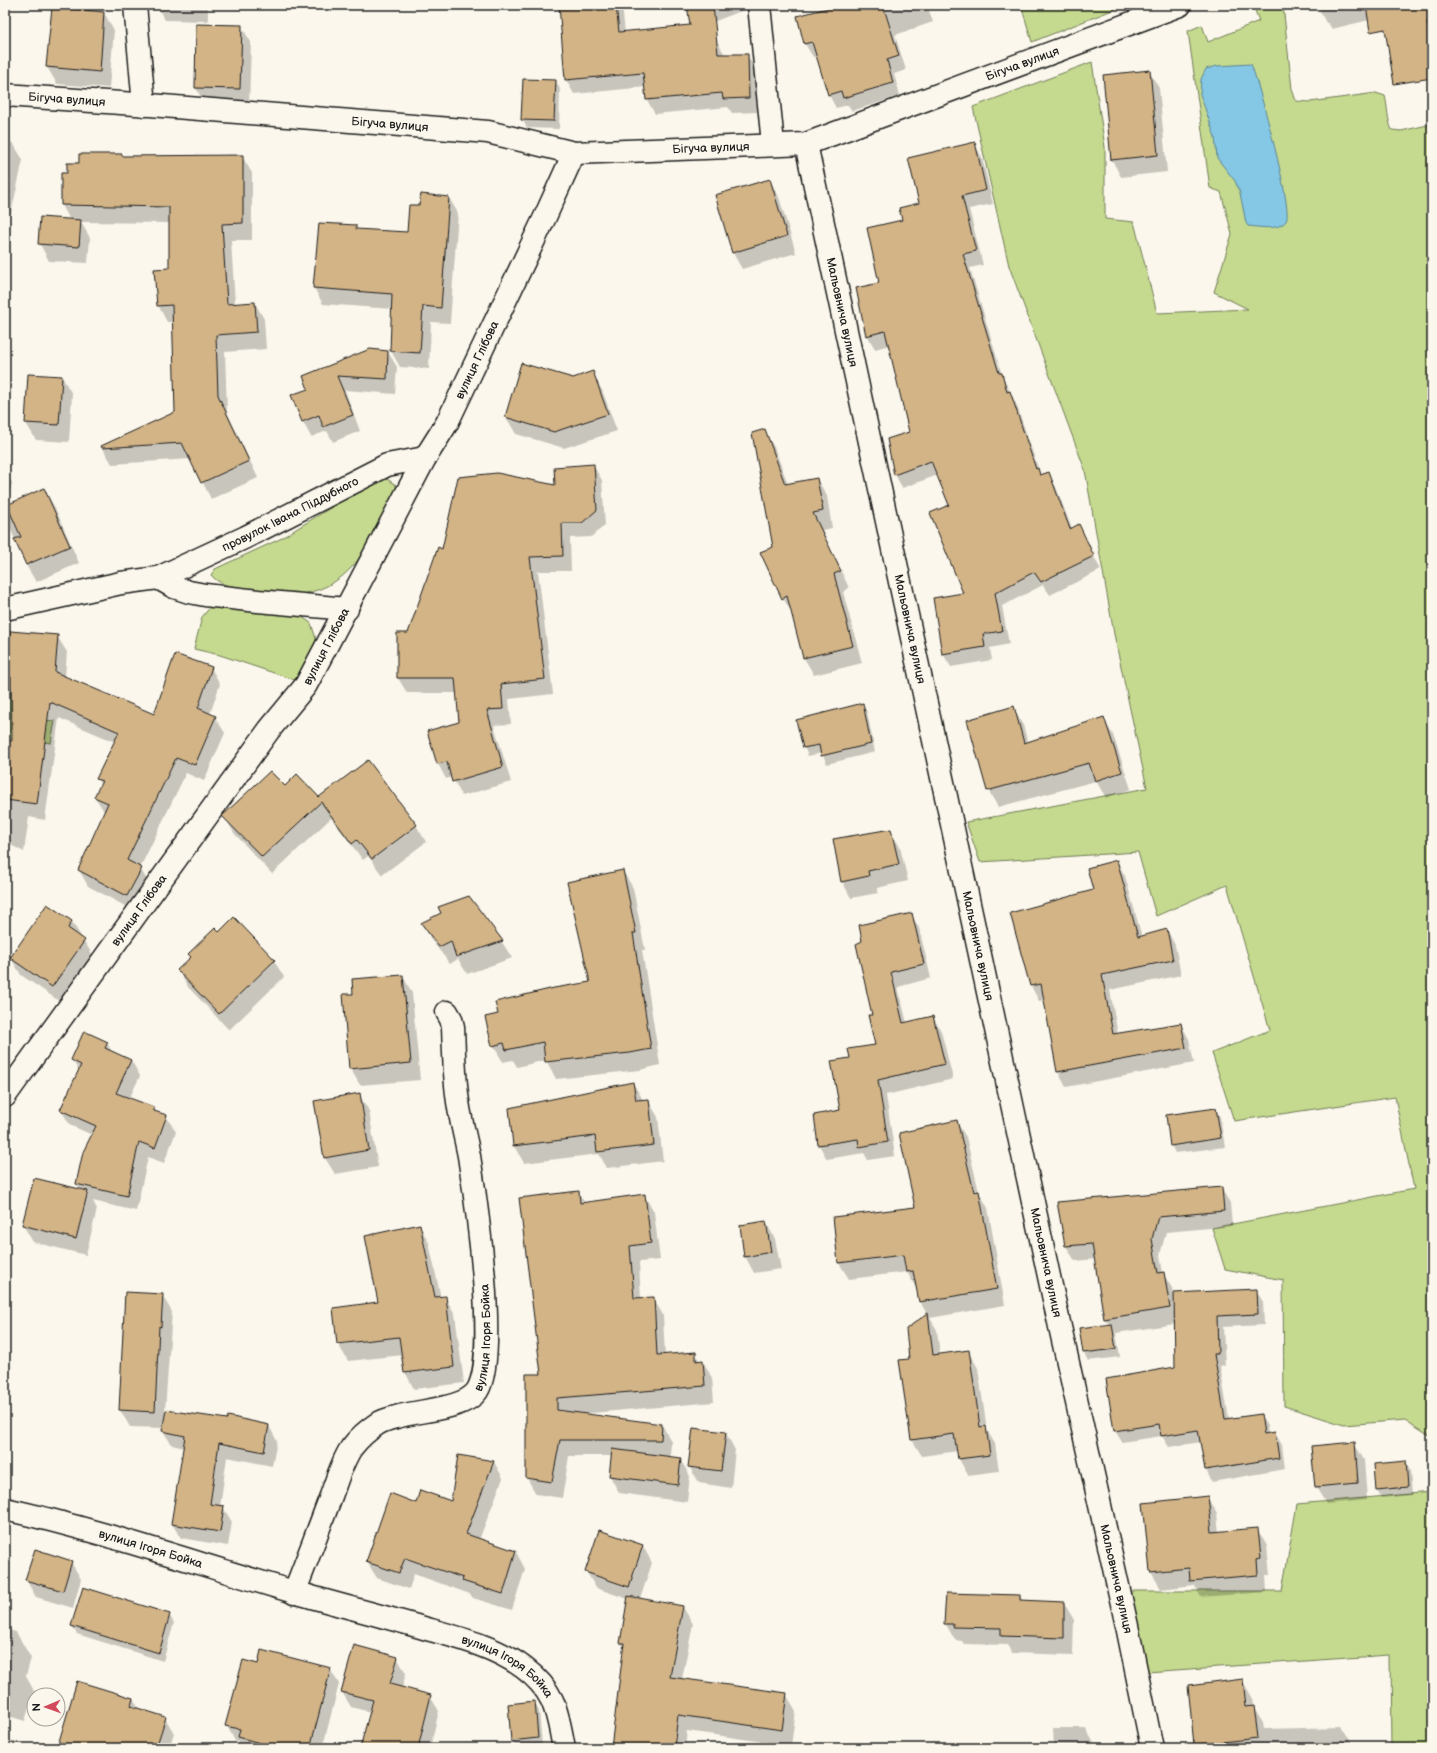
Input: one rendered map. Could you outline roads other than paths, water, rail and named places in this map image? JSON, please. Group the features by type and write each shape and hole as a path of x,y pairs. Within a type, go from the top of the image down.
{"street":[{"path":"135,5 144,105"},
{"path":"759,5 773,144"},
{"name":"Бігуча вулиця","path":"5,95 488,132 574,153 773,144 806,144 1180,5"},
{"name":"Мальовнича вулиця","path":"806,144 1056,1309 1127,1626 1152,1748"},
{"name":"вулиця Глібова","path":"5,1096 264,737 306,685 425,458 447,423 545,218 574,153"},
{"name":"провулок Івана Піддубного","path":"5,609 121,583 158,578 246,537 386,465 425,458"},
{"path":"158,578 174,587 205,595 347,609"},
{"name":"вулиця Ігоря Бойка","path":"294,1593 346,1458 359,1438 378,1424 388,1419 412,1412 456,1404 468,1399 476,1392 484,1374 486,1317 481,1248 470,1162 457,1095 452,1019 448,1012"},
{"name":"вулиця Ігоря Бойка","path":"5,1509 68,1524 294,1593 455,1637 481,1646 511,1659 535,1677 545,1688 554,1701 564,1748"}],"water":[{"path":"1251,64 1261,94 1285,195 1287,212 1286,221 1279,226 1274,227 1248,226 1246,223 1240,193 1235,181 1217,158 1215,137 1200,94 1201,79 1206,69 1217,66"}]}
